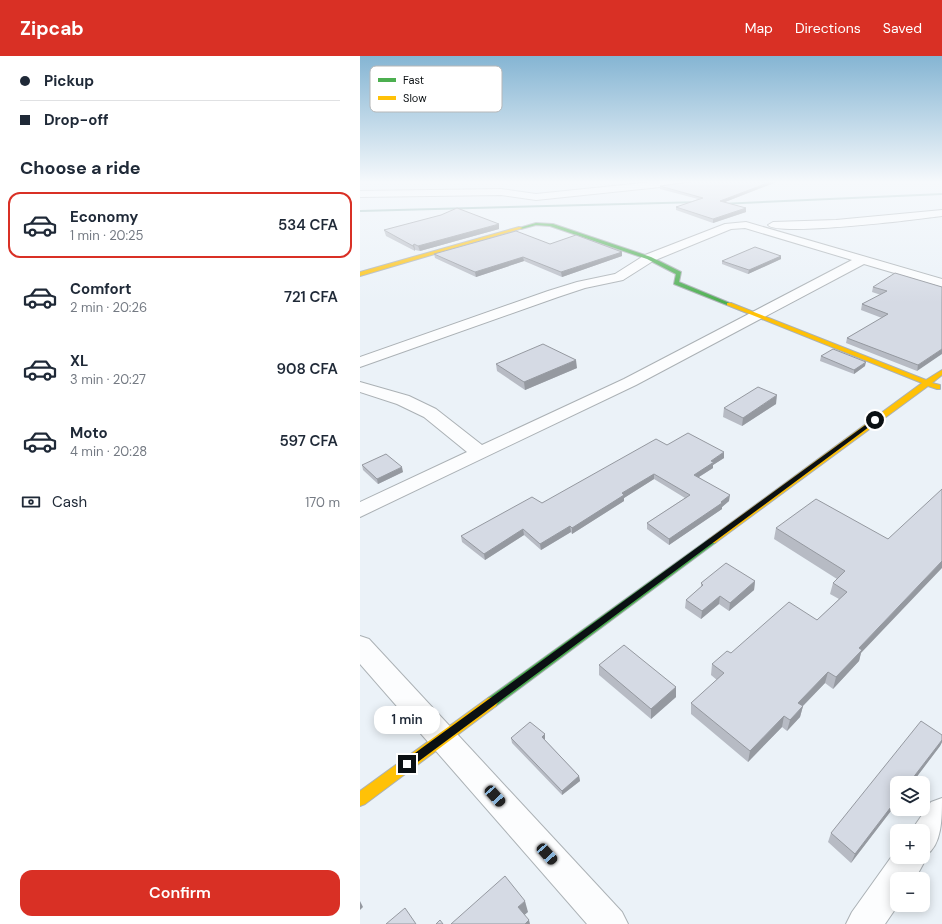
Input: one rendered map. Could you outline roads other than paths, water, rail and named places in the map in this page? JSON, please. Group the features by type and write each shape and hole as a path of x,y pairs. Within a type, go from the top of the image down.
{"street":[{"path":"360,362 553,294 582,285 619,277 650,258 729,226 815,226 859,222"},
{"path":"360,274 536,224 551,225 650,258 679,273 676,283 756,316 926,382 942,390"},
{"path":"746,225 942,284"},
{"path":"360,510 479,452 630,382 862,260"},
{"path":"360,799 926,382 942,372"},
{"path":"360,387 403,400 430,413 479,452"},
{"path":"360,646 610,924"},
{"path":"930,830 942,813"},
{"path":"864,924 906,864"}]}
